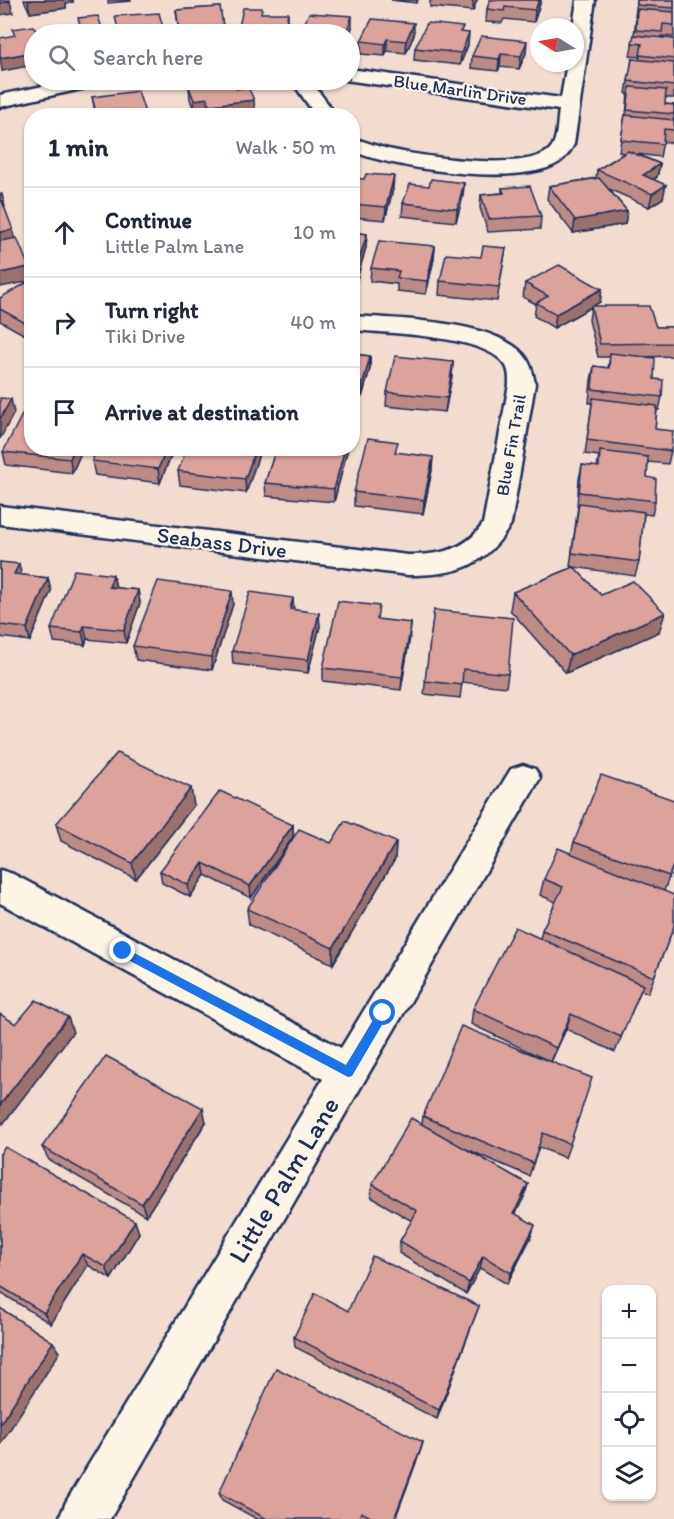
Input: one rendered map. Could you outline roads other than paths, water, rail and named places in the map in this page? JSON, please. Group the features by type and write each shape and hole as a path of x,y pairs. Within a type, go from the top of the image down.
{"street":[{"path":"360,147 374,153 404,159 502,167 529,166 550,159 560,152 564,144 586,0"},
{"name":"Blue Marlin Drive","path":"360,76 570,105"},
{"path":"0,100 24,103 65,90"},
{"path":"308,90 321,108"},
{"name":"Blue Fin Trail","path":"360,324 464,335 483,340 500,348 513,358 521,370 522,384 497,525 489,540 474,552 444,562"},
{"name":"Seabass Drive","path":"0,515 408,565 433,565 444,562"},
{"name":"Little Palm Lane","path":"83,1519 523,778"},
{"path":"0,885 348,1072"}]}
